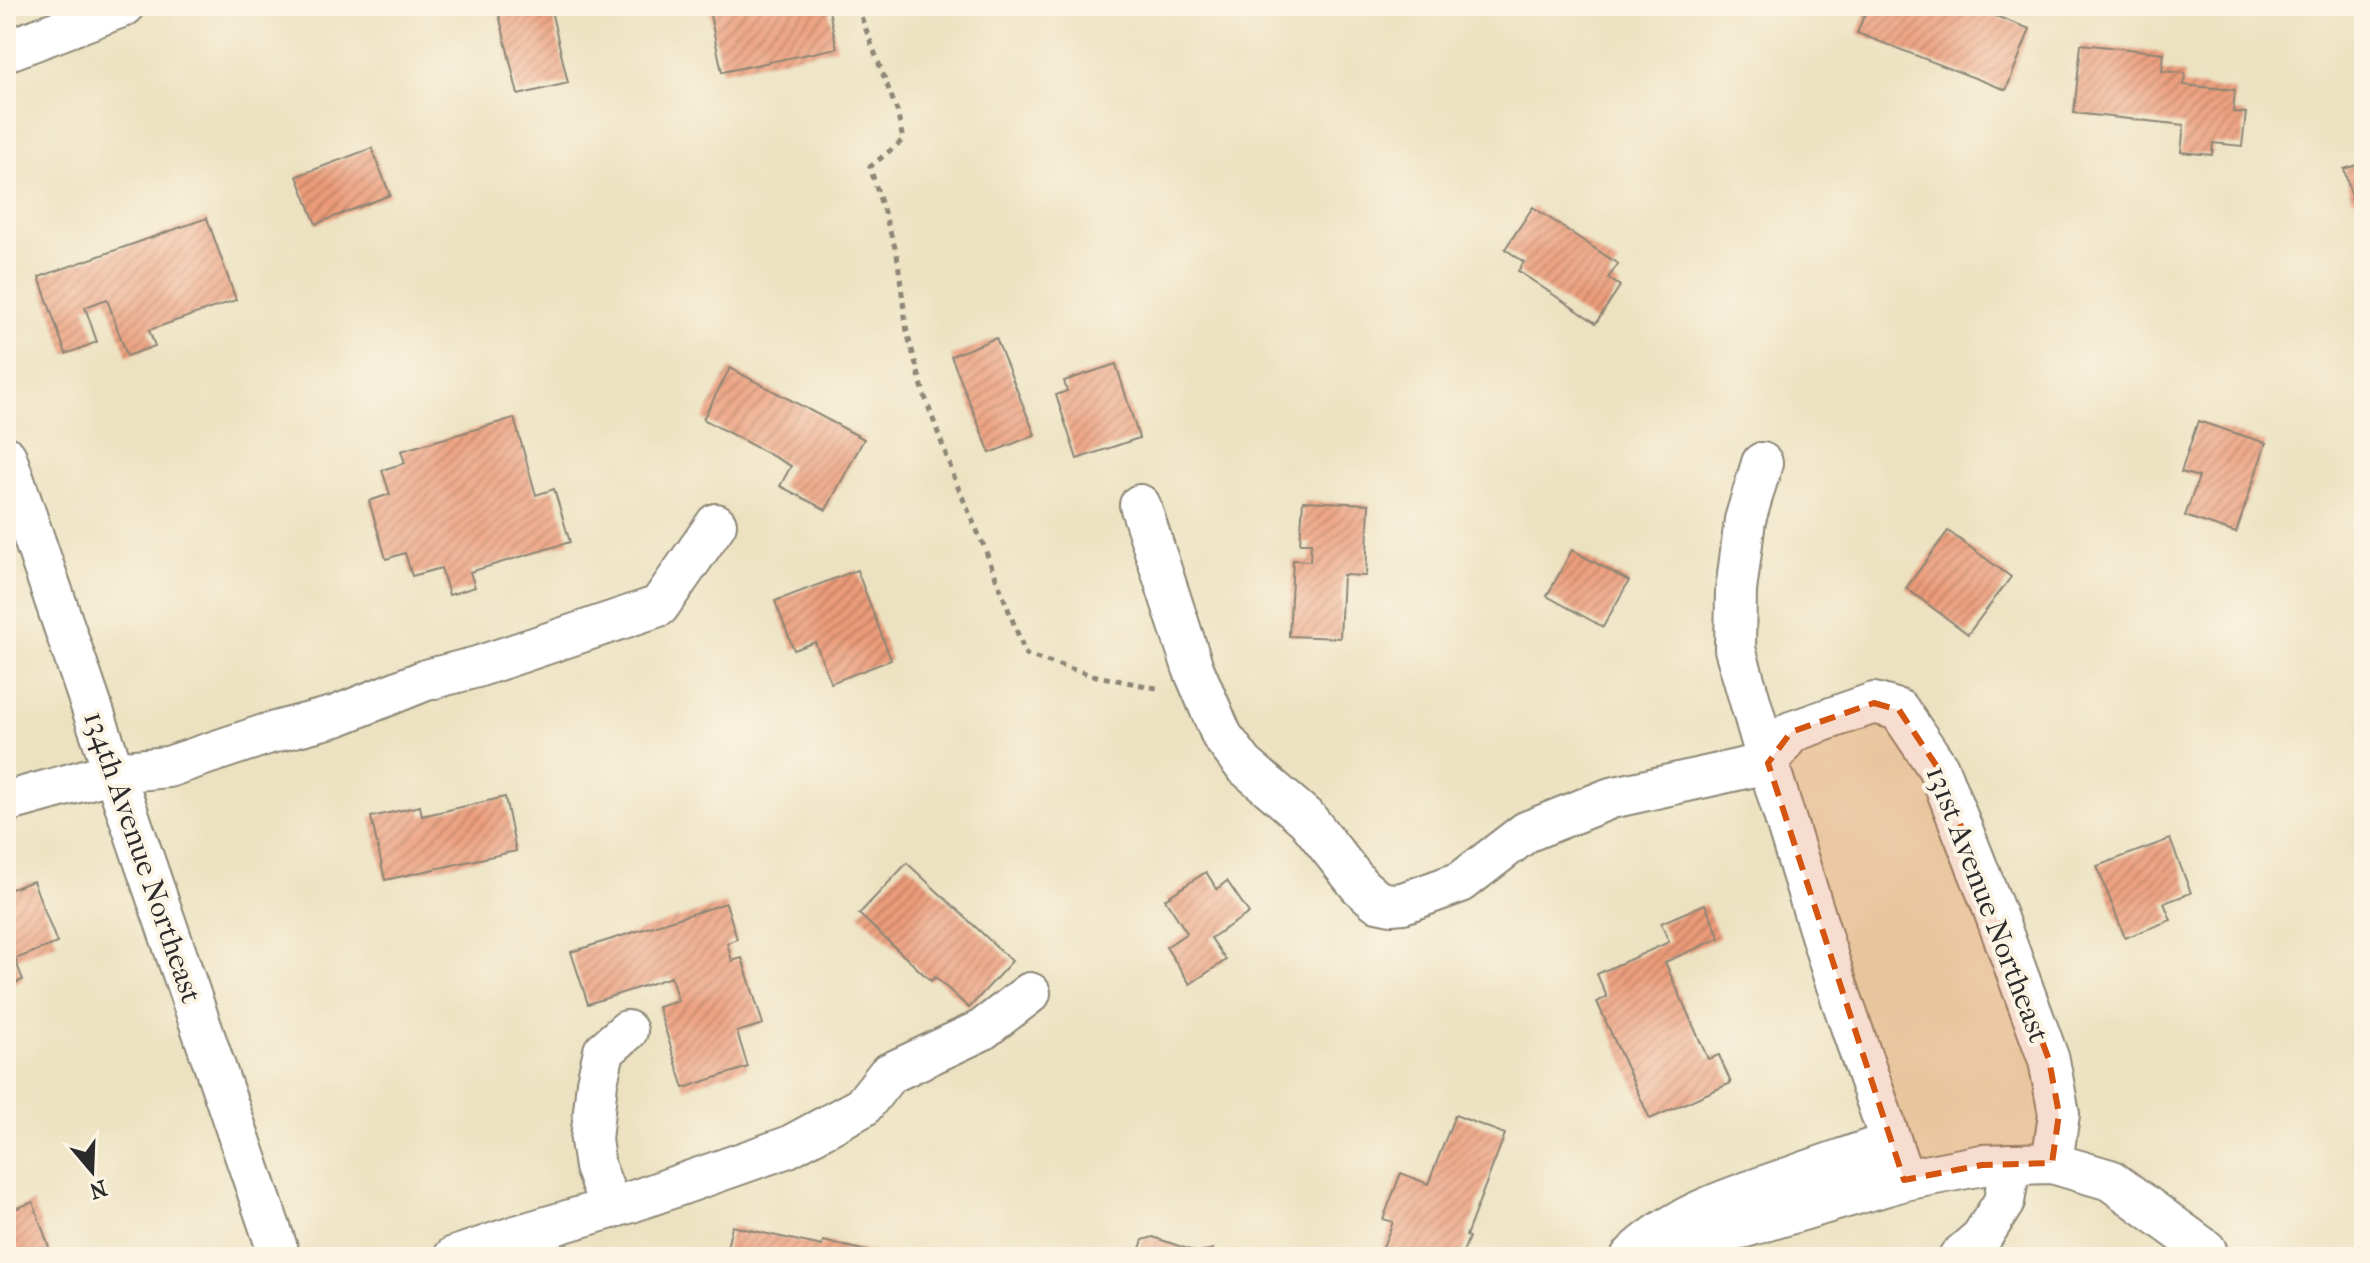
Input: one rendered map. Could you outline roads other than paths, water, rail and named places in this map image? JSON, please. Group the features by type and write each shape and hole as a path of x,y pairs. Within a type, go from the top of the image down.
{"street":[{"path":"6,51 124,6"},
{"name":"134th Avenue Northeast","path":"6,457 280,1257"},
{"path":"1762,463 1745,520 1736,591 1735,649 1834,977 1904,1180"},
{"path":"1140,505 1193,668 1222,736 1244,765 1307,819 1360,886 1377,901 1391,904 1431,894 1461,882 1526,832 1611,798 1768,763"},
{"path":"6,802 114,772 168,767 267,734 336,716 426,680 477,667 659,606 716,524"},
{"name":"131st Avenue Northeast","path":"1768,763 1791,732 1874,703 1899,710 1938,768 2049,1060 2059,1114 2052,1163"},
{"path":"454,1257 611,1208 788,1147 862,1107 888,1074 982,1030 1030,993"},
{"path":"611,1208 595,1167 591,1140 595,1096 604,1051 627,1031"},
{"path":"1631,1257 1639,1248 1684,1220 1719,1204 1891,1142"},
{"path":"1688,1257 1728,1232 1904,1180 1982,1165 2052,1163 2110,1180 2207,1254"},
{"path":"1959,1257 1981,1238 2004,1202 2010,1164"}]}
